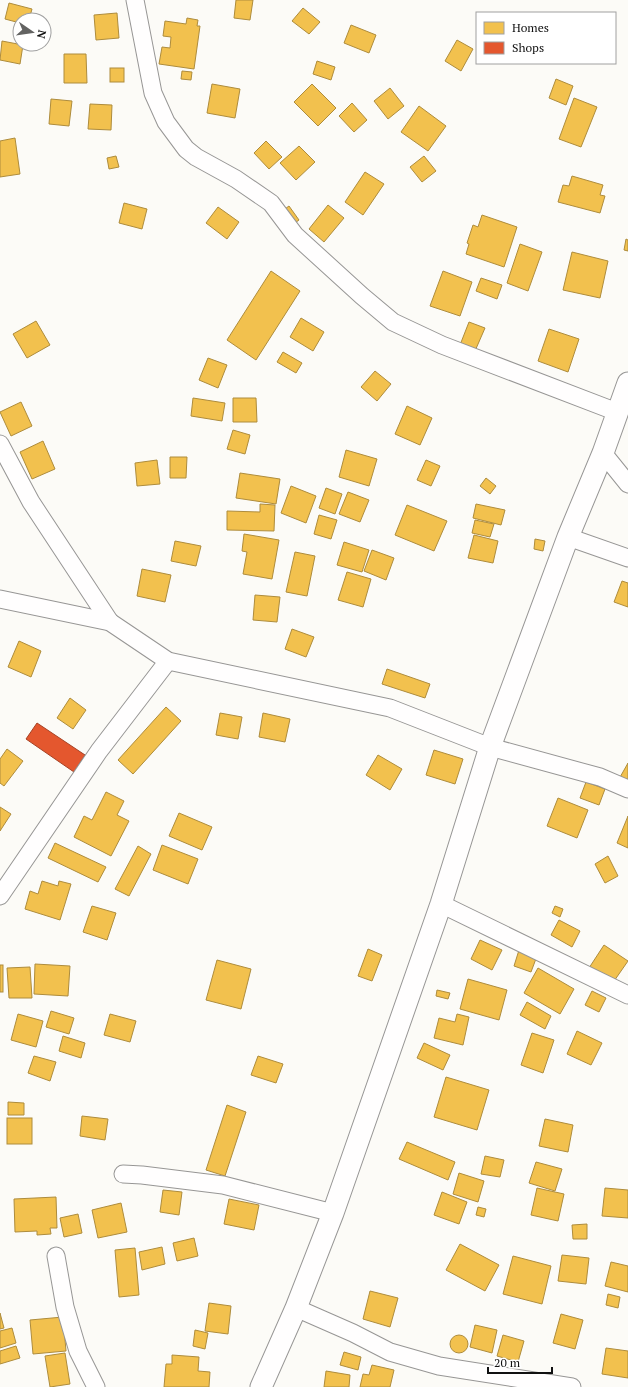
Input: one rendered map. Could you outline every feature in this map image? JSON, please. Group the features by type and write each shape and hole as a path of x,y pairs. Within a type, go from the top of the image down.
{"street":[{"path":"135,0 153,93 166,122 186,149 196,157 236,179 271,203 295,235 393,322 442,345 617,412"},
{"path":"261,1387 296,1308 333,1213 441,904 490,747 568,537 603,452 628,383"},
{"path":"0,444 31,502 110,622"},
{"path":"603,452 628,484"},
{"path":"568,537 628,558"},
{"path":"0,599 110,622 168,661 390,708 490,747 600,777 628,789"},
{"path":"0,896 99,750 168,661"},
{"path":"441,904 628,995"},
{"path":"123,1174 150,1176 223,1186 333,1213"},
{"path":"56,1256 65,1307 78,1351 96,1387"},
{"path":"296,1308 390,1352 439,1366 572,1387"}],"building: Homes":[{"path":"236,0 253,0 250,20 234,18"},
{"path":"9,3 32,9 31,12 12,12 12,21 5,19"},
{"path":"303,8 320,22 309,34 292,21"},
{"path":"117,13 119,38 96,40 94,15"},
{"path":"187,18 198,20 197,26 200,26 194,69 159,64 162,47 170,48 171,37 163,36 165,21 186,24"},
{"path":"351,25 376,35 369,53 344,43"},
{"path":"457,40 473,49 461,71 445,61"},
{"path":"2,41 12,43 12,52 22,52 20,64 0,60"},
{"path":"64,54 86,54 87,83 64,83"},
{"path":"317,61 335,67 331,80 313,74"},
{"path":"110,68 124,68 124,82 110,82"},
{"path":"182,71 192,72 191,80 181,79"},
{"path":"556,79 573,86 566,105 549,98"},
{"path":"212,84 240,89 235,118 207,113"},
{"path":"312,84 336,108 318,126 294,102"},
{"path":"390,88 404,106 388,119 374,101"},
{"path":"574,98 597,107 581,147 559,139"},
{"path":"51,99 72,101 69,126 49,124"},
{"path":"352,103 367,120 354,132 339,116"},
{"path":"90,104 112,105 111,130 88,129"},
{"path":"419,106 446,126 428,151 401,132"},
{"path":"15,138 20,174 0,177 0,141"},
{"path":"266,141 282,157 269,169 254,153"},
{"path":"299,146 315,162 296,180 280,163"},
{"path":"116,156 119,167 109,169 107,158"},
{"path":"424,156 436,171 422,182 410,167"},
{"path":"365,172 384,184 363,215 345,202"},
{"path":"572,176 603,185 600,195 605,196 600,213 558,202 563,185 569,186"},
{"path":"124,203 147,209 142,229 119,223"},
{"path":"328,205 344,218 324,242 309,229"},
{"path":"289,206 299,220 284,231 274,217"},
{"path":"218,207 239,222 227,239 206,223"},
{"path":"482,215 517,227 504,267 466,254 469,244 467,243 473,225 478,227"},
{"path":"626,239 628,240 628,251 624,250"},
{"path":"520,244 542,252 528,291 507,283"},
{"path":"572,252 608,261 600,298 563,290"},
{"path":"271,271 300,291 256,360 227,340"},
{"path":"443,271 472,282 460,316 430,306"},
{"path":"481,278 502,285 497,299 476,291"},
{"path":"301,318 324,332 313,351 290,337"},
{"path":"36,321 50,345 27,358 13,334"},
{"path":"469,322 485,328 475,351 460,345"},
{"path":"549,329 579,339 568,372 538,361"},
{"path":"283,352 302,363 296,373 277,362"},
{"path":"208,358 227,365 218,388 199,380"},
{"path":"375,371 391,384 377,401 361,387"},
{"path":"193,398 225,403 222,421 191,416"},
{"path":"233,398 256,398 257,422 233,422"},
{"path":"21,402 32,426 11,436 0,412"},
{"path":"407,406 432,418 420,445 395,434"},
{"path":"233,430 250,435 245,454 227,449"},
{"path":"43,441 55,469 32,479 20,452"},
{"path":"346,450 377,459 369,486 339,477"},
{"path":"170,457 187,457 186,478 170,478"},
{"path":"157,460 160,484 137,486 135,463"},
{"path":"426,460 440,466 431,486 417,480"},
{"path":"240,473 280,479 276,504 236,498"},
{"path":"486,478 496,486 490,494 480,486"},
{"path":"291,486 316,496 306,523 281,513"},
{"path":"326,488 342,494 335,514 319,508"},
{"path":"348,492 369,500 360,522 339,514"},
{"path":"260,504 275,505 274,531 227,530 227,511 260,512"},
{"path":"476,504 505,510 501,525 473,518"},
{"path":"407,505 447,521 434,551 395,535"},
{"path":"319,515 337,520 331,539 314,534"},
{"path":"475,520 494,524 490,537 472,533"},
{"path":"244,534 279,540 272,579 243,574 247,552 242,551"},
{"path":"474,535 498,541 493,563 468,558"},
{"path":"535,539 545,541 543,551 534,549"},
{"path":"175,541 201,546 196,566 171,561"},
{"path":"344,542 369,550 362,572 337,565"},
{"path":"372,550 394,558 386,580 364,571"},
{"path":"295,552 315,556 307,596 286,592"},
{"path":"142,569 171,575 165,602 137,596"},
{"path":"347,572 371,579 363,607 338,600"},
{"path":"622,581 628,583 628,607 614,602"},
{"path":"255,595 280,597 277,622 253,620"},
{"path":"292,629 314,637 306,657 285,649"},
{"path":"19,641 41,651 31,677 8,667"},
{"path":"387,669 430,684 425,698 382,684"},
{"path":"70,698 86,710 73,729 57,718"},
{"path":"166,707 181,721 133,774 118,760"},
{"path":"220,713 242,717 238,739 216,735"},
{"path":"263,713 290,719 285,742 259,737"},
{"path":"7,749 23,761 4,786 0,783 0,759"},
{"path":"434,750 463,759 455,784 426,775"},
{"path":"378,755 402,769 390,790 366,775"},
{"path":"628,763 628,784 619,779"},
{"path":"586,782 605,789 599,805 580,798"},
{"path":"106,792 124,801 117,815 129,821 111,856 74,837 84,816 92,820"},
{"path":"558,798 588,810 577,838 547,826"},
{"path":"0,807 11,814 0,831"},
{"path":"179,813 212,827 202,850 169,836"},
{"path":"628,816 628,848 617,843"},
{"path":"55,843 106,867 98,882 48,858"},
{"path":"162,845 198,859 188,884 153,870"},
{"path":"138,846 151,854 129,896 115,889"},
{"path":"608,856 618,876 605,883 595,864"},
{"path":"42,881 58,886 59,881 71,884 60,920 25,909 30,891 38,894"},
{"path":"92,906 116,913 107,940 83,932"},
{"path":"555,906 563,909 560,917 552,913"},
{"path":"559,920 580,931 572,947 551,935"},
{"path":"480,940 502,950 492,970 471,959"},
{"path":"604,945 628,961 612,984 589,968"},
{"path":"368,949 382,955 372,981 358,976"},
{"path":"519,950 537,956 531,972 514,966"},
{"path":"217,960 251,969 241,1009 206,1000"},
{"path":"35,964 70,966 68,996 34,994"},
{"path":"0,965 3,965 3,992 0,992"},
{"path":"30,967 32,998 9,998 7,968"},
{"path":"538,968 574,989 560,1014 524,993"},
{"path":"468,979 507,990 499,1020 460,1009"},
{"path":"437,990 450,993 448,999 436,996"},
{"path":"592,991 606,998 599,1012 585,1005"},
{"path":"527,1002 551,1016 545,1029 520,1015"},
{"path":"51,1011 74,1018 69,1034 46,1027"},
{"path":"18,1014 43,1021 36,1047 11,1040"},
{"path":"110,1014 136,1021 130,1042 104,1035"},
{"path":"457,1014 469,1017 463,1045 434,1038 439,1018 455,1022"},
{"path":"577,1031 602,1043 591,1065 567,1054"},
{"path":"532,1033 554,1040 543,1073 521,1065"},
{"path":"63,1036 85,1043 81,1058 59,1051"},
{"path":"424,1043 450,1055 443,1070 417,1058"},
{"path":"34,1056 56,1062 50,1081 28,1073"},
{"path":"258,1056 283,1064 276,1083 251,1075"},
{"path":"446,1077 489,1090 477,1130 434,1117"},
{"path":"8,1102 24,1103 24,1115 8,1115"},
{"path":"227,1105 246,1112 225,1176 206,1170"},
{"path":"82,1116 108,1119 105,1140 80,1136"},
{"path":"7,1118 32,1118 32,1144 7,1144"},
{"path":"545,1119 573,1125 568,1152 539,1146"},
{"path":"407,1142 455,1162 448,1180 399,1159"},
{"path":"485,1156 504,1160 500,1177 481,1174"},
{"path":"536,1162 562,1169 555,1191 529,1183"},
{"path":"459,1173 484,1181 478,1202 453,1194"},
{"path":"537,1188 564,1194 558,1221 531,1215"},
{"path":"605,1188 628,1190 628,1218 602,1216"},
{"path":"163,1190 182,1192 179,1215 160,1212"},
{"path":"442,1192 467,1202 459,1224 434,1215"},
{"path":"56,1197 57,1228 50,1228 51,1234 37,1235 37,1231 15,1232 14,1199"},
{"path":"229,1199 259,1205 254,1230 224,1224"},
{"path":"121,1203 127,1232 98,1238 92,1210"},
{"path":"478,1207 486,1209 484,1217 476,1215"},
{"path":"78,1214 82,1233 64,1237 60,1218"},
{"path":"587,1224 587,1239 573,1239 572,1225"},
{"path":"194,1238 198,1256 177,1261 173,1243"},
{"path":"460,1244 499,1265 485,1291 446,1270"},
{"path":"162,1247 165,1264 142,1270 139,1252"},
{"path":"135,1248 139,1295 119,1297 115,1250"},
{"path":"562,1255 589,1258 586,1284 558,1281"},
{"path":"513,1256 551,1266 542,1304 503,1294"},
{"path":"611,1262 628,1266 628,1292 605,1286"},
{"path":"370,1291 398,1298 390,1327 363,1319"},
{"path":"608,1294 620,1297 618,1308 606,1305"},
{"path":"209,1303 231,1306 228,1334 205,1331"},
{"path":"0,1313 4,1328 0,1329"},
{"path":"561,1314 583,1320 575,1349 553,1343"},
{"path":"63,1317 66,1351 33,1354 30,1320"},
{"path":"475,1325 497,1330 492,1353 470,1347"},
{"path":"12,1328 16,1343 0,1348 0,1331"},
{"path":"195,1330 208,1333 205,1349 193,1346"},
{"path":"459,1335 465,1338 468,1344 465,1350 459,1353 453,1350 450,1344 453,1338"},
{"path":"503,1335 524,1341 518,1362 497,1356"},
{"path":"16,1346 20,1358 0,1364 0,1351"},
{"path":"606,1348 628,1351 628,1378 602,1374"},
{"path":"344,1352 361,1357 358,1370 340,1365"},
{"path":"65,1353 70,1384 50,1387 45,1356"},
{"path":"172,1355 199,1357 198,1371 210,1372 209,1387 164,1387 166,1364 172,1364"},
{"path":"372,1365 394,1370 390,1387 360,1387 363,1374 369,1375"},
{"path":"326,1371 350,1375 349,1387 324,1387"}],"building: Shops":[{"path":"37,723 85,755 74,772 26,739"}]}
